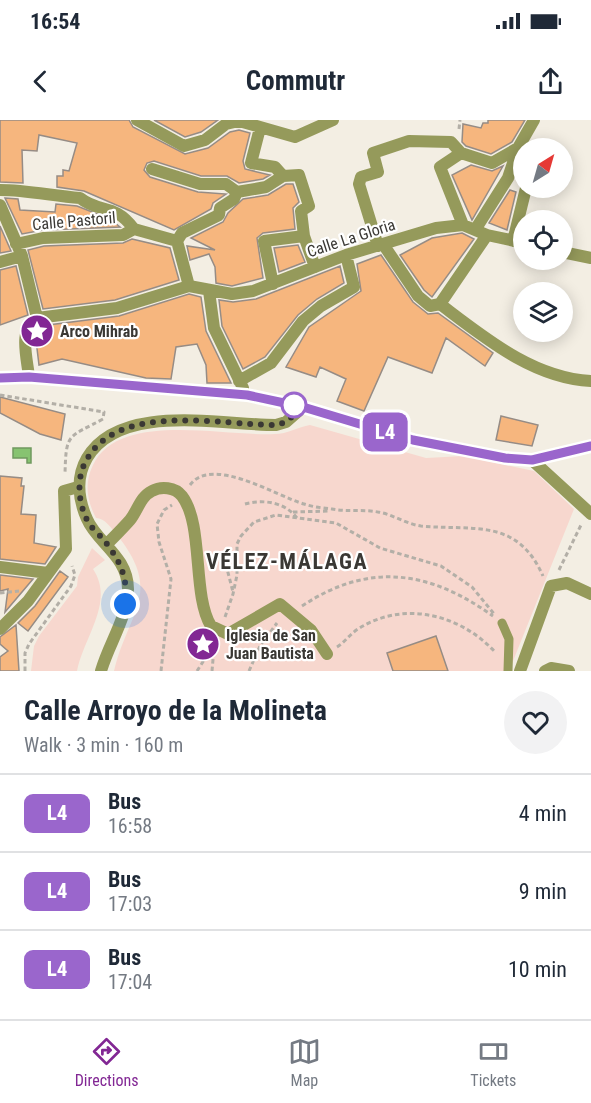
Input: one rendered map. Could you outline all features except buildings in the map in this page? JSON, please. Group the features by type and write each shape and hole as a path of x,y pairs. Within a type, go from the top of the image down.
{"street":[{"path":"137,120 184,146 205,140 226,124 239,122 295,136 333,120"},
{"path":"524,138 534,120"},
{"path":"260,128 251,163 275,167 283,176"},
{"path":"513,151 492,163 461,153 451,142 409,141 373,153 378,172 361,177 358,184 381,245 418,296 430,306 440,304 481,232 513,163"},
{"path":"461,153 440,167 462,225"},
{"path":"152,169 200,184 226,184 237,192 266,187 283,176 299,176 309,206 301,211 304,236 315,267"},
{"path":"508,178 513,180"},
{"path":"0,190 24,190 34,194 80,198 86,203 123,214 134,229 177,241"},
{"path":"29,377 26,339 28,324 37,318 117,308 189,286 177,241 182,233 219,215 220,208 234,199 237,192"},
{"path":"0,205 22,256 37,318"},
{"name":"Calle La Gloria","path":"189,286 232,294 273,284 346,255 436,228 462,225 513,241"},
{"name":"Calle Pastoril","path":"16,244 43,238 123,234 134,229"},
{"path":"273,284 264,241 304,236"},
{"path":"573,254 591,258"},
{"path":"239,381 271,363 303,321 321,306 354,287 346,255"},
{"path":"0,262 22,256"},
{"path":"209,291 214,328 247,395"},
{"path":"440,304 480,335 526,364 575,380 591,381"},
{"path":"0,378 29,377 247,395 303,407 413,440 505,458 532,460 591,446"},
{"path":"101,671 122,620 128,588 121,563 87,521 78,487 82,466 90,454 98,444 127,427 167,420 276,425 286,422 303,407"},
{"path":"532,460 589,513"},
{"path":"0,629 28,601 66,549 64,491 78,487"},
{"path":"107,544 130,520 144,496 153,490 165,488 177,500 192,523 207,619 219,632 228,634 235,631 280,604 293,612 311,630 327,654"},
{"path":"0,567 48,573"},
{"path":"520,671 551,586 567,583 591,594"},
{"path":"545,671 551,668 569,671"}],"lane":[{"path":"502,623 509,639 508,671"}],"path":[{"path":"459,131 460,120"},
{"path":"0,395 104,412 103,419 74,434 68,440 64,491"},
{"path":"161,671 171,579 170,568 159,542 157,524 164,510 177,500 196,477 212,473 232,476 305,505 339,510"},
{"path":"245,504 266,501 293,512 339,510 378,512 419,526 479,527 502,534 536,560 551,586"},
{"path":"293,512 297,518"},
{"path":"551,586 589,513"},
{"path":"197,671 214,646 233,594 237,575 237,544 247,528 254,522 276,515 336,523 380,548 441,566 472,587 502,623"},
{"path":"25,671 25,653 29,644 71,586 75,575 66,549"},
{"path":"224,557 227,579 233,594"},
{"path":"249,671 270,631 293,612 311,600 378,577 397,576 440,585 462,596 502,623"},
{"path":"0,593 16,591"},
{"path":"327,654 367,624 393,615 417,614 447,618 476,634 496,653"},
{"path":"212,671 214,646"}],"shaded area":[{"path":"310,425 426,458 463,456 534,471 574,509 509,671 114,671 138,603 140,588 138,572 131,555 108,524 96,518 90,505 88,478 93,465 106,448 126,437 149,432 175,430 275,434"},
{"path":"13,448 31,448 31,463 27,463 27,458 13,458"},
{"path":"92,548 105,560 93,569 99,581 101,594 96,619 77,671 31,671 34,646 77,586 78,577"}],"bus line":[{"name":"L4","path":"0,378 29,377 247,395 303,407 413,440 505,458 532,460 591,446"}],"place":[{"name":"Arco Mihrab","path":"37,331"},
{"name":"Iglesia de San Juan Bautista","path":"203,644"}],"district":[{"name":"VÉLEZ-MÁLAGA","path":"287,561"}],"route":[{"path":"125,604 128,588 121,563 87,521 78,487 82,466 98,444 127,427 167,420 276,425 286,422 303,407 294,405"}]}
